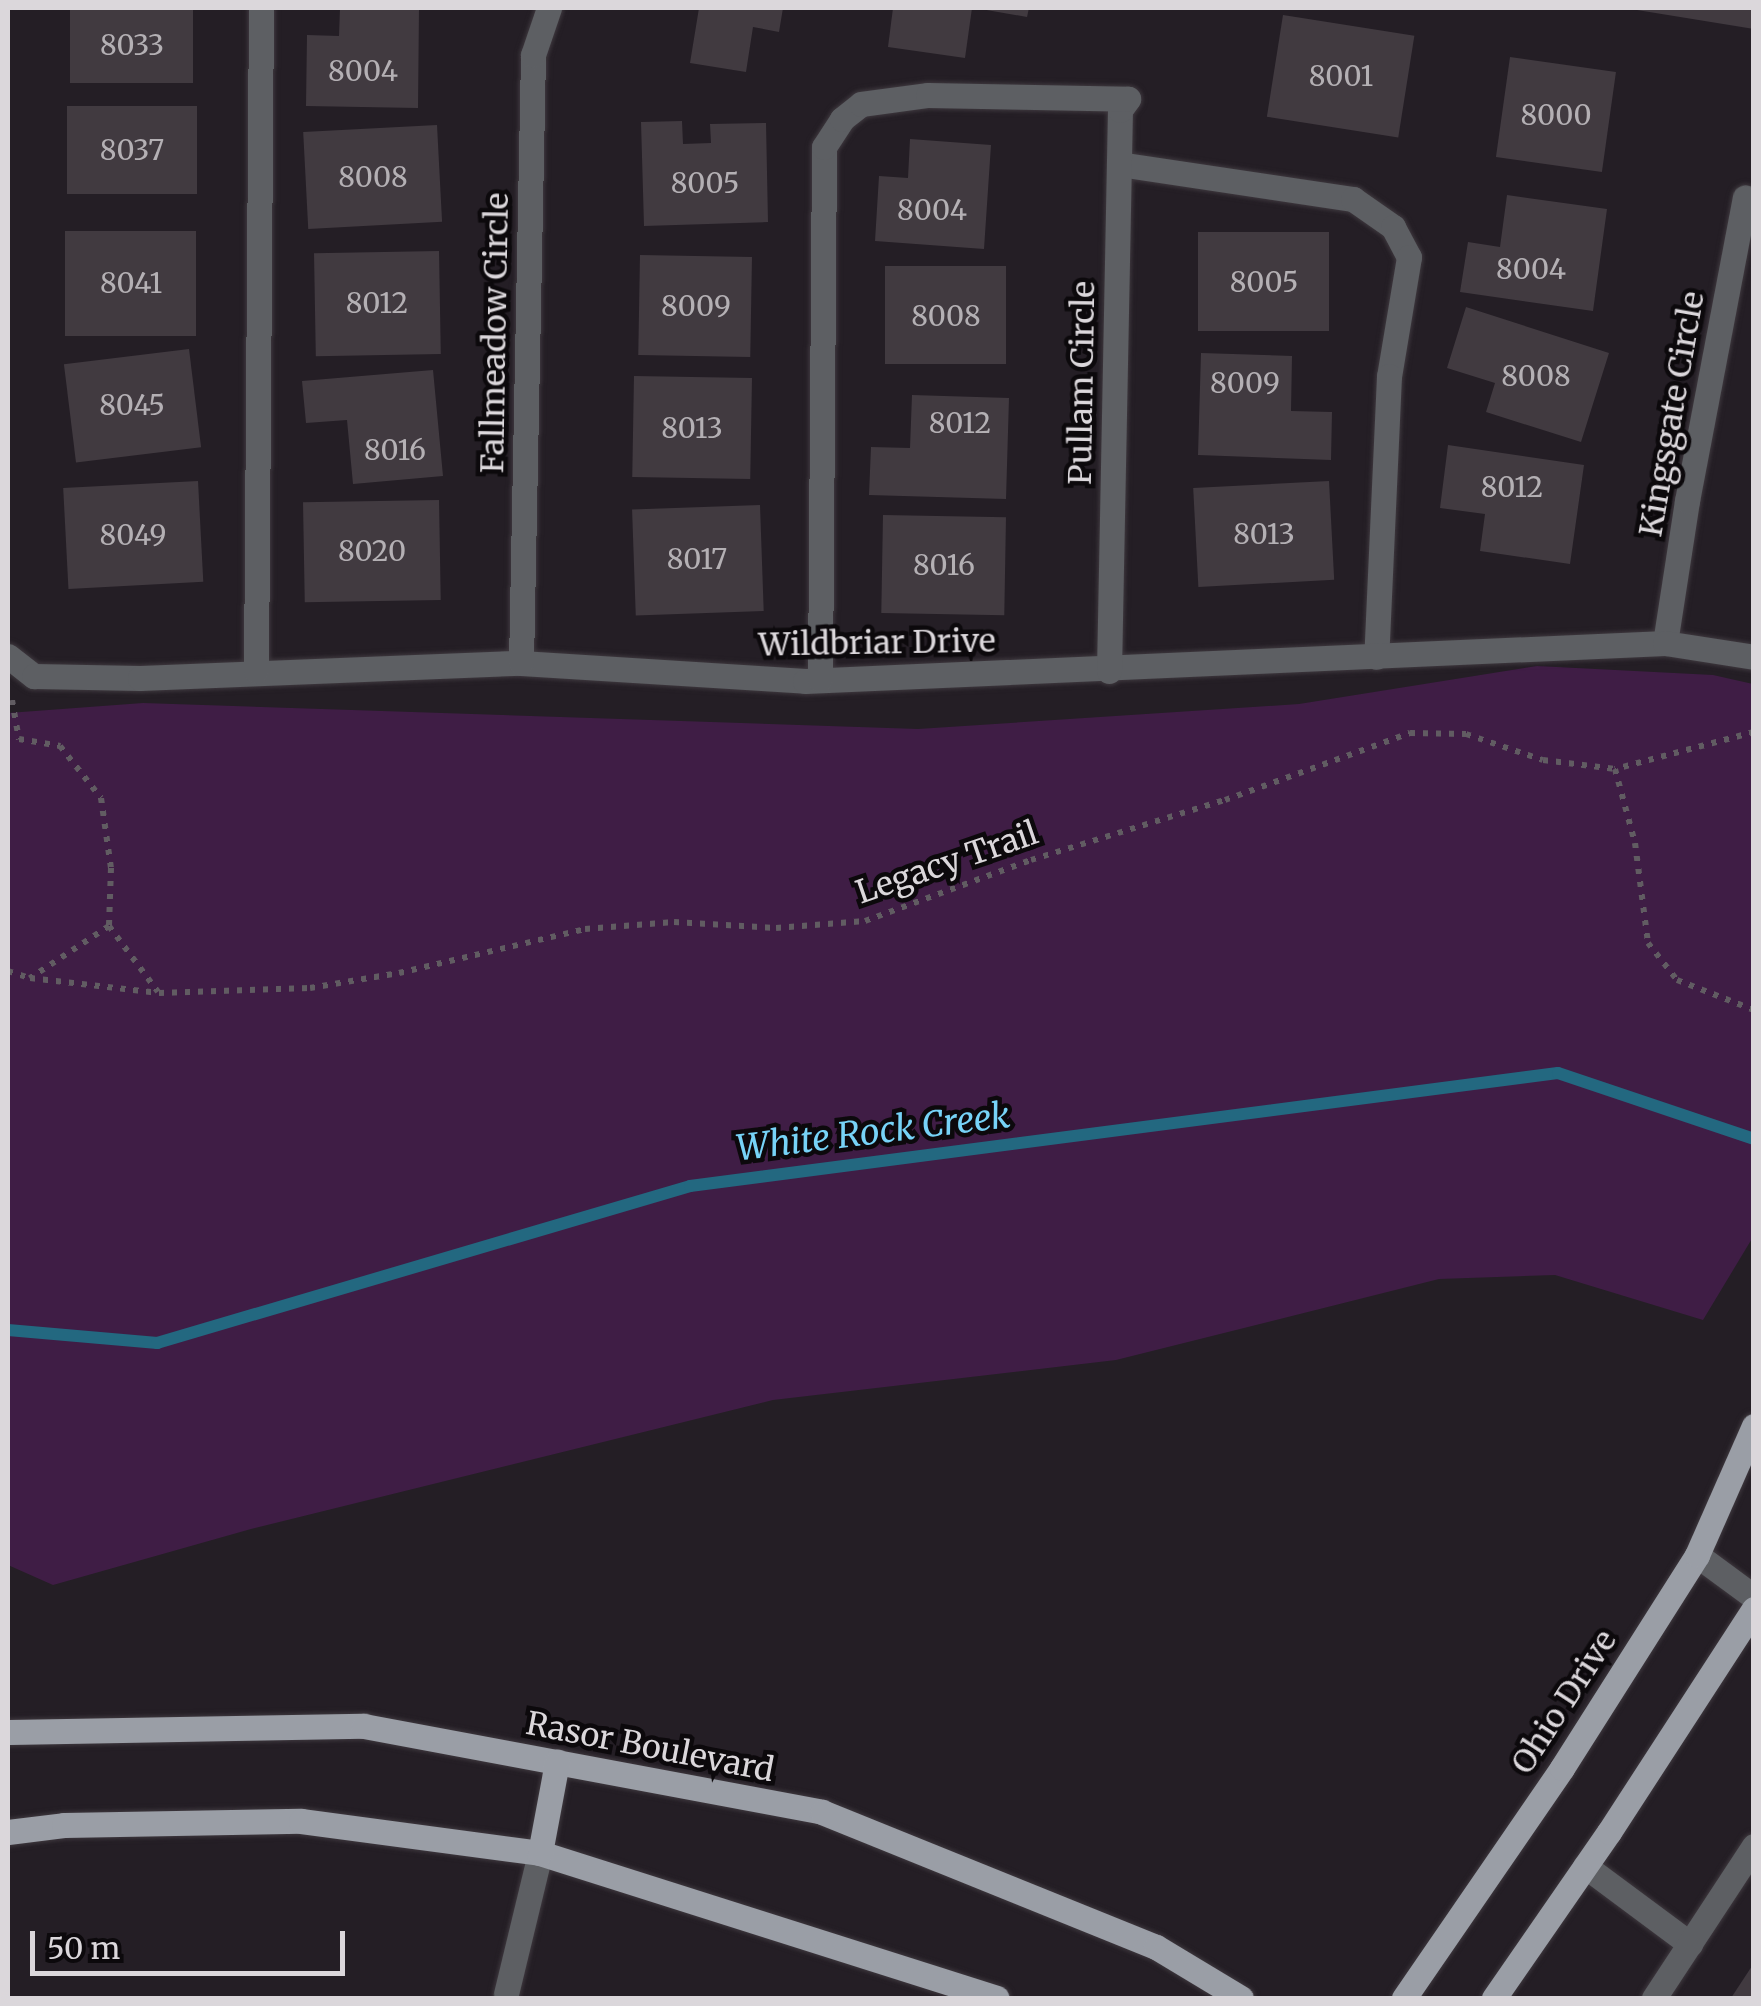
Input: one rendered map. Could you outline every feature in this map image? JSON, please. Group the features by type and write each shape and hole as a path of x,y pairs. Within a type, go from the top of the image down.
{"main road":[{"name":"Ohio Drive","path":"1404,1998 1562,1768 1696,1555 1754,1426"},
{"path":"1494,1998 1754,1609"},
{"name":"Rasor Boulevard","path":"8,1732 364,1726 822,1812 1156,1946 1241,1998"},
{"path":"540,1854 557,1762"},
{"path":"8,1832 64,1824 301,1821 540,1854 998,1998"}],"street":[{"path":"256,671 261,8"},
{"name":"Fallmeadow Circle","path":"521,663 533,55 549,8"},
{"name":"Pullam Circle","path":"820,680 824,147 842,119 862,104 928,94 1128,98 1120,110 1109,671"},
{"path":"1119,164 1353,199 1393,227 1409,257 1389,376 1376,657"},
{"name":"Kingsgate Circle","path":"1665,643 1687,501 1745,198"},
{"name":"Wildbriar Drive","path":"8,656 34,676 140,678 521,663 820,680 1109,671 1665,643 1754,657"},
{"path":"1696,1555 1754,1597"},
{"path":"1654,1998 1754,1846"},
{"path":"506,1994 540,1854"},
{"path":"1585,1866 1690,1944"}],"path":[{"path":"12,714 20,738 60,746 101,798 111,868 109,926 158,992"},
{"name":"Legacy Trail","path":"8,970 30,978 158,992 310,988 398,973 585,930 674,922 776,928 865,921 1030,860 1224,800 1410,733 1466,734 1543,760 1615,770 1754,732"},
{"path":"1615,770 1635,843 1648,943 1678,980 1754,1010"},
{"path":"30,978 109,926"}],"shaded area":[{"path":"1537,666 1713,675 1753,684 1753,1237 1703,1320 1555,1275 1439,1279 1116,1360 773,1400 251,1529 53,1585 8,1565 8,713 143,703 918,729 1299,704"}],"building":[{"path":"70,8 193,8 193,83 70,83"},
{"path":"340,8 419,8 418,108 306,106 307,35 339,36"},
{"path":"699,8 783,8 779,32 753,27 746,72 690,63"},
{"path":"893,8 972,8 965,58 888,47"},
{"path":"975,8 1029,8 1027,17"},
{"path":"1754,8 1754,29 1637,10"},
{"path":"1283,15 1414,36 1398,138 1267,117"},
{"path":"1510,57 1616,72 1602,172 1496,157"},
{"path":"67,106 197,106 197,194 67,194"},
{"path":"682,121 683,144 711,143 710,124 766,123 768,222 644,226 641,122"},
{"path":"437,125 442,222 308,229 303,132"},
{"path":"910,139 991,145 984,249 875,241 879,176 908,178"},
{"path":"1507,195 1607,209 1593,311 1460,292 1468,242 1500,247"},
{"path":"65,231 196,231 196,336 65,336"},
{"path":"1198,232 1329,232 1329,331 1198,331"},
{"path":"439,251 441,354 316,356 314,253"},
{"path":"640,255 752,257 750,357 638,355"},
{"path":"885,266 1006,266 1006,364 885,364"},
{"path":"1466,307 1609,353 1581,442 1486,412 1495,383 1447,368"},
{"path":"189,349 201,447 76,463 64,364"},
{"path":"1201,353 1292,356 1291,411 1332,412 1331,460 1198,455"},
{"path":"433,370 443,476 353,484 347,420 306,423 302,381"},
{"path":"634,376 752,378 750,479 632,477"},
{"path":"912,395 1009,398 1006,499 869,495 871,447 910,448"},
{"path":"1448,445 1584,465 1570,564 1480,551 1485,514 1440,508"},
{"path":"198,481 203,582 68,589 63,488"},
{"path":"1329,481 1334,580 1198,587 1193,488"},
{"path":"439,500 441,600 305,602 303,502"},
{"path":"760,505 764,611 636,615 632,509"},
{"path":"883,515 1006,517 1004,615 881,613"},
{"path":"1754,1963 1754,1998 1731,1998"}],"waterway":[{"name":"White Rock Creek","path":"8,1330 157,1343 690,1186 1558,1073 1754,1139"}]}
